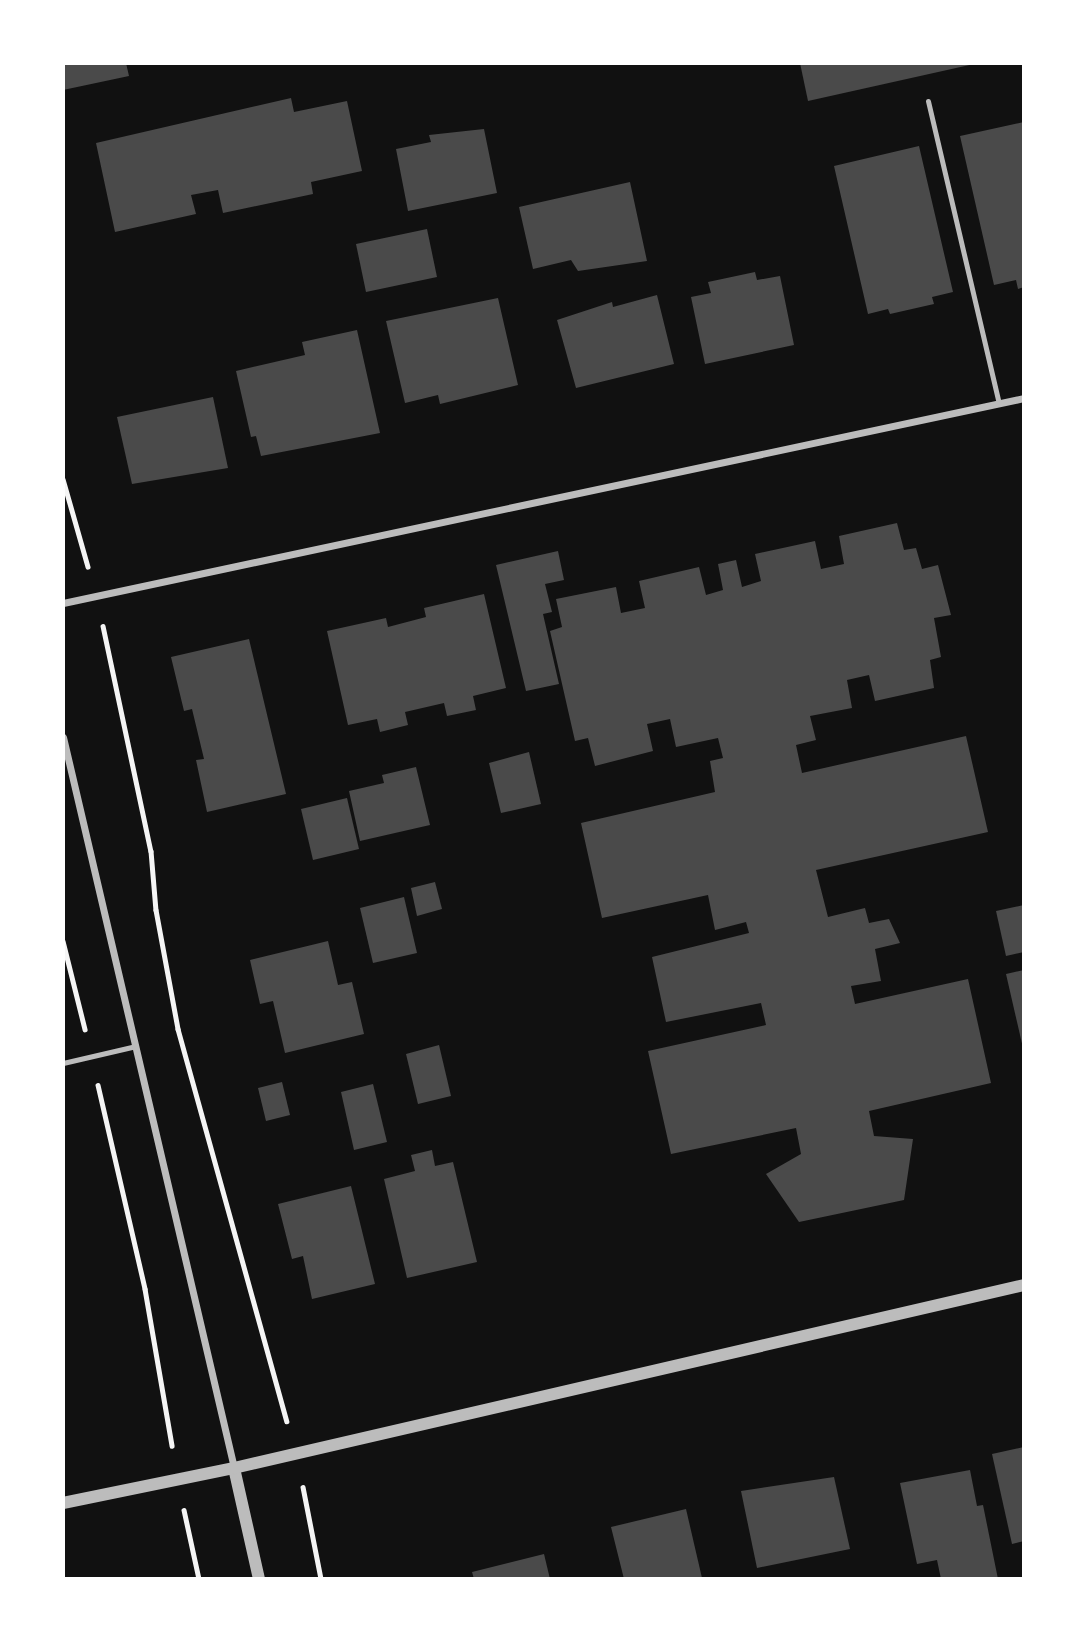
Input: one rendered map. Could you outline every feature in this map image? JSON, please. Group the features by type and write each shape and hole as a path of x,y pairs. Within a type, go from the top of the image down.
{"street":[{"path":"63,603 1024,398"},
{"path":"63,737 259,1579"},
{"path":"63,1503 234,1468 1024,1285"}],"lane":[{"path":"928,101 999,404"},
{"path":"63,1063 136,1046"}],"path":[{"path":"63,479 97,597 151,851 156,910 178,1029 295,1453 321,1579"},
{"path":"63,941 145,1289 177,1480 199,1579"}],"building":[{"path":"63,63 126,63 129,76 63,90"},
{"path":"800,63 974,63 974,64 808,101"},
{"path":"291,98 294,112 347,101 362,171 311,182 313,194 223,213 218,190 191,195 196,214 115,232 96,143"},
{"path":"1024,122 1024,287 1018,289 1016,280 994,285 960,136"},
{"path":"484,129 497,193 408,211 396,149 431,142 429,135"},
{"path":"919,146 953,292 932,297 934,304 890,314 888,309 868,314 834,166"},
{"path":"630,182 647,261 578,271 571,260 533,269 519,207"},
{"path":"427,229 437,277 366,292 356,244"},
{"path":"755,272 757,280 780,276 794,345 705,364 691,297 711,293 708,282"},
{"path":"657,295 674,364 576,388 557,320 612,302 613,307"},
{"path":"498,298 518,385 440,404 438,395 405,403 386,321"},
{"path":"357,330 380,433 261,456 256,436 251,437 236,371 305,355 302,342"},
{"path":"213,397 228,468 132,484 117,417"},
{"path":"897,523 904,550 916,548 922,569 938,565 951,615 934,618 941,657 930,660 934,688 875,701 869,675 847,680 852,708 810,716 816,740 796,745 802,773 966,736 988,832 816,870 828,917 865,908 869,923 889,919 900,943 875,949 881,981 851,986 855,1004 968,979 991,1083 869,1111 874,1136 913,1139 904,1200 799,1222 766,1174 801,1154 796,1128 671,1154 648,1051 766,1025 761,1003 666,1022 652,957 749,933 746,922 715,930 708,895 602,918 581,823 715,792 710,761 723,758 718,738 676,747 670,719 647,724 653,751 595,766 588,738 575,741 550,631 562,627 556,599 616,587 621,613 645,608 639,581 699,567 706,595 723,590 718,564 736,560 742,587 761,581 755,554 815,541 821,569 844,564 839,536"},
{"path":"558,551 564,580 545,584 552,612 543,614 559,684 526,691 496,565"},
{"path":"484,594 506,688 473,696 476,710 447,716 444,703 405,712 408,725 380,732 377,719 348,725 327,631 386,618 388,627 426,617 424,608"},
{"path":"249,639 286,794 207,812 196,760 204,759 192,709 184,711 171,657"},
{"path":"529,752 541,804 501,813 489,763"},
{"path":"416,767 430,825 360,841 349,791 384,783 382,775"},
{"path":"347,798 359,849 313,860 301,809"},
{"path":"435,882 442,909 417,916 411,888"},
{"path":"404,897 417,953 373,963 360,908"},
{"path":"1024,905 1024,952 1006,956 996,911"},
{"path":"328,941 338,985 352,982 364,1034 285,1053 273,1001 260,1004 250,960"},
{"path":"1024,970 1024,1048 1023,1048 1006,974"},
{"path":"439,1045 451,1096 418,1104 406,1054"},
{"path":"282,1082 290,1115 266,1121 258,1088"},
{"path":"373,1084 387,1142 354,1150 341,1092"},
{"path":"432,1150 435,1166 453,1162 477,1262 407,1278 384,1179 415,1171 411,1155"},
{"path":"351,1186 375,1284 312,1299 303,1256 292,1259 278,1204"},
{"path":"1024,1447 1024,1541 1012,1544 992,1454"},
{"path":"970,1470 977,1506 983,1505 998,1579 941,1579 937,1560 917,1564 900,1483"},
{"path":"834,1477 850,1549 757,1568 741,1491"},
{"path":"686,1509 702,1578 624,1579 611,1527"},
{"path":"544,1554 550,1579 474,1579 472,1572"}]}
